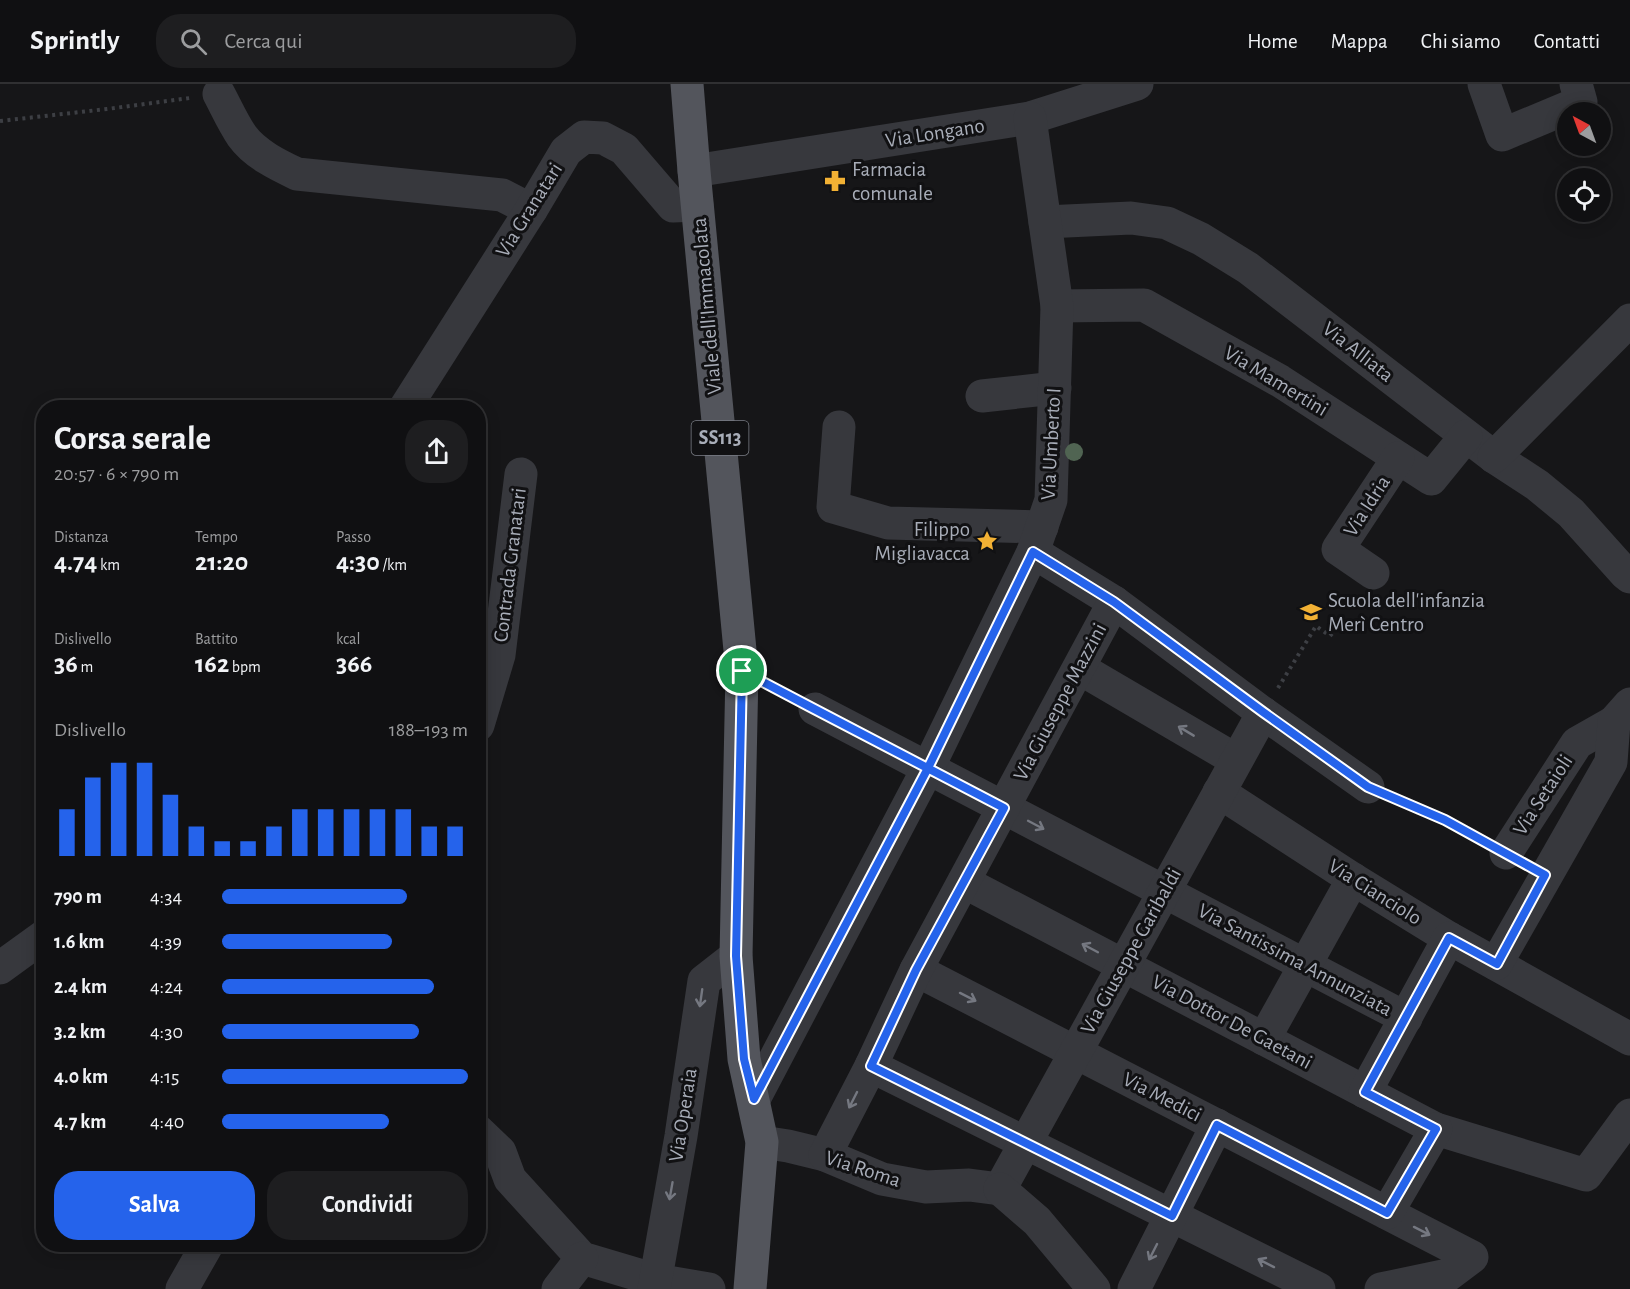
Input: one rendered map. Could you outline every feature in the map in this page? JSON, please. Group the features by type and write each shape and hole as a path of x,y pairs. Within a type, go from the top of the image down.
{"main road":[{"name":"Viale dell'Immacolata","path":"687,84 742,671"},
{"name":"SS113","path":"742,671 736,956 744,1059 762,1142 750,1289"}],"street":[{"name":"Via Longano","path":"694,171 1030,118 1137,84"},
{"path":"1484,84 1502,135 1581,102 1576,84"},
{"path":"219,94 242,136 252,147 278,165 297,174 502,195 531,210"},
{"name":"Via Umberto I","path":"754,1099 928,768 1037,540 1051,500 1057,306 1030,118"},
{"name":"Via Granatari","path":"410,400 566,151 584,137 603,138 624,149 674,206 697,205"},
{"name":"Via Alliata","path":"1045,222 1131,218 1167,223 1202,239 1248,268 1466,436 1537,485 1571,513 1630,577"},
{"name":"Via Mamertini","path":"1057,306 1144,305 1280,381 1431,479 1466,436"},
{"path":"1494,457 1630,320"},
{"path":"982,396 1055,388"},
{"path":"839,427 833,507 888,523 1037,540 1114,602 1368,787"},
{"name":"Via Idria","path":"1373,573 1338,549 1398,458"},
{"name":"Contrada Granatari","path":"486,698 499,655 521,474"},
{"name":"Via Giuseppe Mazzini","path":"825,1155 871,1066 916,970 1114,602"},
{"path":"1079,668 1236,760"},
{"name":"Via Santissima Annunziata","path":"815,709 1406,1018"},
{"name":"Via Giuseppe Garibaldi","path":"1000,1189 1263,712"},
{"path":"1497,964 1545,875 1611,762 1622,713"},
{"name":"Via Setaioli","path":"1506,853 1577,743 1622,713"},
{"name":"Via Cianciolo","path":"1219,792 1449,938 1630,1039"},
{"path":"1264,1039 1353,879"},
{"name":"Via Dottor De Gaetani","path":"964,882 1436,1129 1586,1175 1630,1115"},
{"path":"1365,1092 1449,938"},
{"path":"0,968 36,942"},
{"name":"Via Operaia","path":"655,1285 681,1136 704,981 736,956"},
{"name":"Via Medici","path":"916,970 1472,1257 1448,1275 1382,1289"},
{"path":"871,1066 1319,1289"},
{"path":"1134,1289 1217,1125"},
{"path":"1387,1213 1436,1129"},
{"path":"486,1139 500,1152 510,1179 582,1258 655,1285 708,1289"},
{"name":"Via Roma","path":"762,1142 825,1155 882,1179 926,1187 969,1185 1000,1189"},
{"path":"1000,1189 1037,1221 1094,1289"},
{"path":"182,1289 203,1252"},
{"path":"558,1289 582,1258"}],"path":[{"path":"0,121 219,94"},
{"path":"1263,712 1316,626 1330,636 1340,625"},
{"path":"742,671 815,709"},
{"name":"Via Setaioli","path":"1368,787 1445,820 1506,853"}],"place":[{"name":"Farmacia comunale","path":"835,181"},
{"name":"Filippo Migliavacca","path":"987,541"},
{"name":"Scuola dell'infanzia Merì Centro","path":"1311,612"}],"route":[{"path":"742,671 736,956 744,1059 754,1099 928,768 1033,552 1114,602 1368,787 1445,820 1545,875 1497,964 1449,938 1365,1092 1436,1129 1387,1213 1217,1125 1172,1216 871,1066 916,970 1004,808 928,768 742,671"}]}
